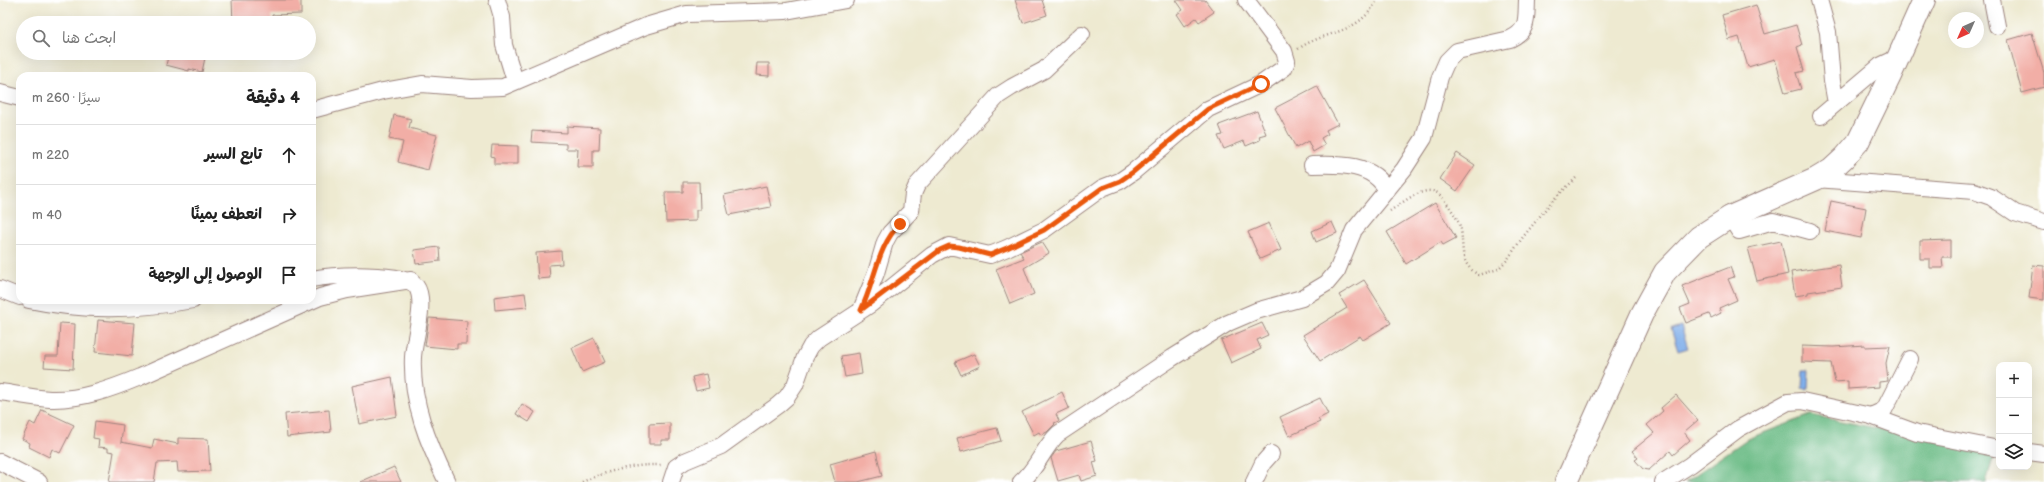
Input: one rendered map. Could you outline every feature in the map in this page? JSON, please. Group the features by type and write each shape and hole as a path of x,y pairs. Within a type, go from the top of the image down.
{"main road":[{"path":"1566,482 1642,314 1665,272 1698,237 1730,217 1816,179 1845,158 1858,142 1899,58 1924,0"}],"street":[{"path":"497,0 502,17 504,45 515,82"},
{"path":"316,109 383,91 422,84 494,88 503,87 646,26 675,16 700,13 786,11 846,0"},
{"path":"673,475 685,461 721,446 778,405 787,397 795,385 805,357 811,346 819,338 861,310 940,250 949,246 959,247 990,255 1027,239 1044,230 1102,188 1120,181 1133,172 1208,109 1261,84 1284,68 1287,61 1284,52 1246,0"},
{"path":"1021,482 1027,477 1048,445 1058,434 1172,358 1228,323 1256,311 1302,298 1327,283 1337,271 1354,230 1404,169 1424,138 1440,77 1447,60 1457,51 1510,39 1523,31 1527,0"},
{"path":"1819,0 1828,32 1832,81 1836,103"},
{"path":"1992,0 1997,26"},
{"path":"861,310 876,273 885,242 911,211 914,194 924,176 998,96 1044,70 1082,34"},
{"path":"1821,116 1880,66 1899,58"},
{"path":"0,94 16,97"},
{"path":"1312,165 1336,164 1361,169 1378,177 1387,191"},
{"path":"1816,179 1974,191 1991,197 2015,213 2044,222"},
{"path":"1730,217 1740,231 1773,221 1810,231"},
{"path":"316,278 335,275 364,274 411,280 417,287 420,300 413,356 414,384 426,435 447,482"},
{"path":"316,299 347,290 411,280"},
{"path":"0,289 16,295"},
{"path":"50,304 86,309 143,307 164,304"},
{"path":"0,392 49,399 86,396 140,377 304,304"},
{"path":"1871,416 1884,410 1910,359"},
{"path":"1663,482 1690,465 1738,429 1788,402 1802,401 1871,416 1917,433 1996,448"},
{"path":"2032,452 2044,454"},
{"path":"1254,482 1263,463 1271,454"},
{"path":"0,462 39,482"}],"path":[{"path":"1287,61 1292,53 1302,47 1360,22 1366,17 1377,0"},
{"path":"1389,211 1419,194 1431,191 1439,194 1450,208 1460,228 1462,252 1465,262 1471,271 1479,276 1498,269 1507,260 1523,237 1554,200 1576,178"},
{"path":"582,482 601,474 642,465 673,475"}],"green space":[{"path":"1811,415 1995,452 1986,482 1685,482 1747,439"}],"water":[{"path":"1681,326 1688,348 1678,351 1671,329"},
{"path":"1803,370 1809,370 1808,389 1802,388"}],"building":[{"path":"232,0 301,0 301,14 233,16"},
{"path":"1015,0 1042,0 1047,15 1023,23"},
{"path":"1176,0 1205,0 1214,12 1199,22 1196,18 1185,26 1177,14 1183,10"},
{"path":"1756,5 1765,34 1796,25 1802,45 1797,47 1804,71 1796,73 1801,89 1785,93 1775,59 1748,67 1739,37 1729,40 1722,15"},
{"path":"2032,33 2044,73 2044,87 2022,93 2008,40"},
{"path":"167,60 205,60 202,72 189,69 189,71 166,65"},
{"path":"757,63 769,63 769,76 756,75"},
{"path":"1317,86 1338,124 1326,130 1328,134 1321,138 1325,145 1313,152 1308,141 1296,148 1275,108"},
{"path":"1257,111 1266,134 1259,136 1260,140 1246,146 1244,141 1224,149 1218,136 1223,135 1219,125"},
{"path":"394,115 411,119 409,128 437,135 428,170 398,162 403,142 389,139"},
{"path":"567,126 600,128 599,150 593,150 593,167 577,167 578,149 566,149 566,144 531,142 532,131 567,133"},
{"path":"492,145 518,146 518,164 494,164 494,157 491,156"},
{"path":"1457,153 1475,165 1457,191 1440,179"},
{"path":"683,182 699,182 700,210 696,210 696,221 666,222 665,192 683,192"},
{"path":"766,186 771,207 729,215 724,195"},
{"path":"1831,201 1866,208 1861,238 1825,231"},
{"path":"1435,203 1456,238 1443,245 1441,242 1406,264 1387,232"},
{"path":"1332,222 1337,233 1316,242 1312,231"},
{"path":"1269,223 1281,250 1260,259 1248,232"},
{"path":"1951,240 1951,257 1942,257 1943,268 1930,268 1930,259 1920,259 1920,241"},
{"path":"1781,241 1788,274 1757,281 1748,248"},
{"path":"1042,242 1049,253 1024,268 1034,294 1010,304 996,269 1024,258 1020,252"},
{"path":"439,247 440,261 416,264 414,250"},
{"path":"561,251 562,264 549,265 550,278 538,279 536,253"},
{"path":"1839,265 1842,287 1808,292 1808,294 1795,296 1791,272"},
{"path":"2033,265 2044,266 2044,300 2029,298"},
{"path":"1730,267 1734,277 1728,279 1737,300 1719,308 1721,313 1711,318 1709,314 1686,323 1680,308 1690,304 1682,286"},
{"path":"1364,280 1391,323 1363,340 1360,336 1320,361 1303,335 1347,308 1339,295"},
{"path":"525,293 527,307 495,310 494,297"},
{"path":"429,318 467,321 466,344 457,344 457,349 425,346"},
{"path":"98,320 135,323 132,356 95,352"},
{"path":"60,323 75,324 73,369 44,367 45,356 58,356"},
{"path":"1262,323 1268,335 1257,340 1261,349 1231,363 1221,340"},
{"path":"594,338 605,362 582,372 572,348"},
{"path":"1865,345 1865,347 1890,346 1886,363 1888,381 1879,382 1879,387 1848,389 1848,381 1835,382 1831,363 1802,362 1802,346 1833,347"},
{"path":"859,353 862,374 845,377 841,356"},
{"path":"974,354 980,366 961,375 955,362"},
{"path":"706,374 709,388 696,391 692,377"},
{"path":"392,377 397,416 359,424 352,386"},
{"path":"1062,392 1069,408 1056,414 1059,421 1054,423 1055,424 1047,432 1041,435 1039,432 1034,435 1022,412"},
{"path":"1676,395 1698,420 1684,432 1690,440 1673,455 1670,451 1649,470 1643,469 1635,460 1638,458 1632,451 1654,433 1647,425 1663,411 1661,408"},
{"path":"1320,398 1328,414 1318,419 1320,422 1289,436 1280,417"},
{"path":"522,404 535,412 529,422 516,414"},
{"path":"42,410 74,425 60,453 52,449 49,457 29,447 30,443 22,439 30,422 35,425"},
{"path":"329,410 331,432 287,437 285,414"},
{"path":"95,421 123,425 121,442 152,448 154,439 178,444 178,438 208,439 210,471 178,472 177,462 157,463 154,482 109,482 114,452 108,451 108,448 98,447 99,439 93,438"},
{"path":"670,423 670,440 661,440 661,444 649,444 649,424"},
{"path":"997,428 1001,441 961,452 957,438"},
{"path":"1091,441 1097,461 1093,462 1097,476 1081,481 1079,475 1058,481 1051,458 1056,451"},
{"path":"876,451 882,476 858,482 835,482 830,464"},
{"path":"394,467 401,482 360,482"}],"route":[{"path":"900,224 890,233 885,242 876,273 861,310 871,304 932,255 949,246 990,255 1044,230 1102,188 1120,181 1133,172 1208,109 1261,84"}]}
